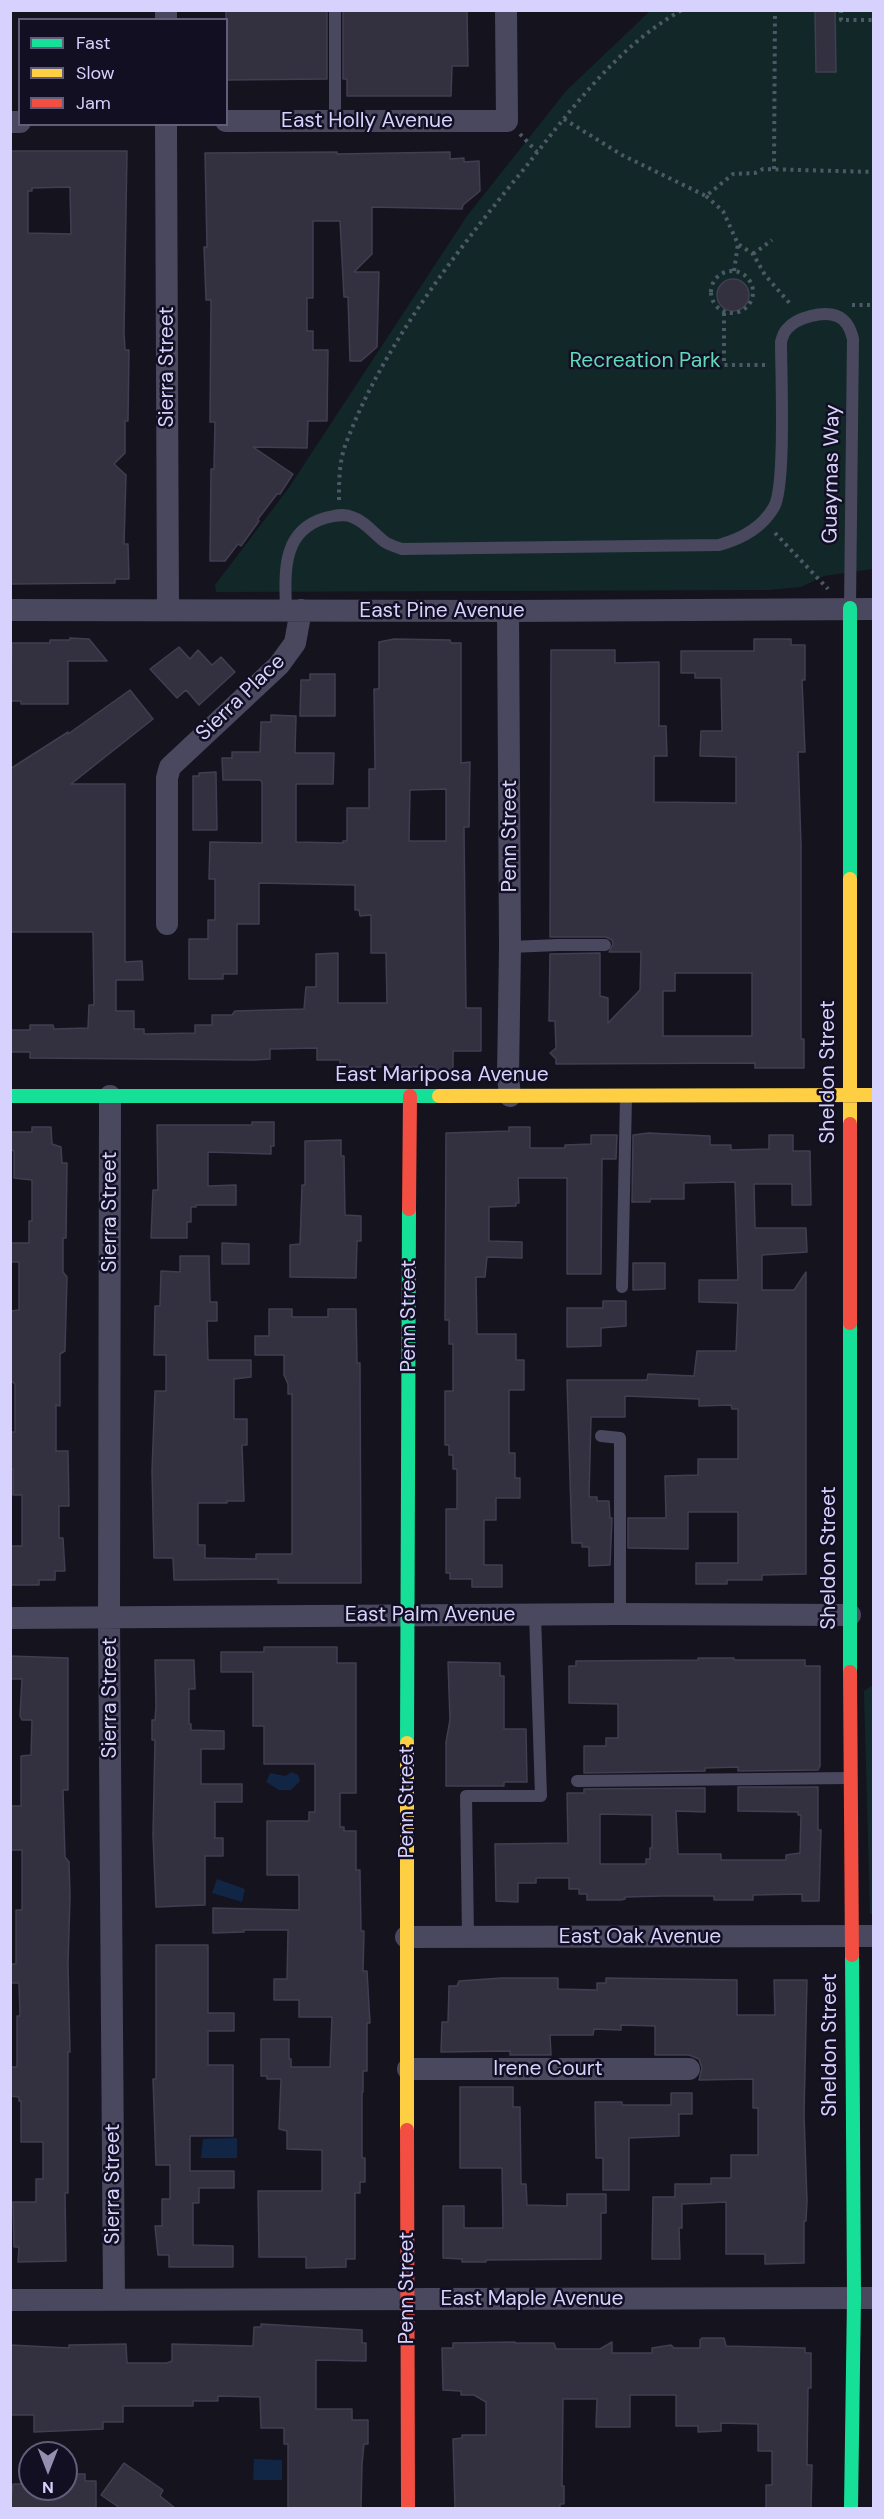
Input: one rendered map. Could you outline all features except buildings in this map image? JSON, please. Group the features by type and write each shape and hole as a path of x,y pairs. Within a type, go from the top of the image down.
{"street":[{"name":"East Holly Avenue","path":"228,121 507,121 506,10"},
{"name":"Sierra Street","path":"166,126 168,610"},
{"name":"Sheldon Street","path":"850,608 850,1936 863,2298 851,2508"},
{"name":"East Pine Avenue","path":"10,610 873,609"},
{"name":"Sierra Place","path":"167,924 167,778 170,767 279,665 295,643 293,610"},
{"name":"Penn Street","path":"508,611 510,948 508,1076 510,1096"},
{"name":"East Mariposa Avenue","path":"10,1096 873,1095"},
{"name":"Sierra Street","path":"110,1096 109,1618 114,2300"},
{"name":"Penn Street","path":"408,2508 406,1937 410,1096"},
{"name":"East Palm Avenue","path":"10,1618 535,1614 850,1615"},
{"name":"East Oak Avenue","path":"406,1937 873,1936"},
{"name":"Irene Court","path":"408,2069 690,2069"},
{"name":"East Maple Avenue","path":"10,2300 863,2298"}],"lane":[{"path":"335,10 335,120"},
{"name":"Guaymas Way","path":"293,610 285,569 296,536 309,522 332,516 352,516 386,543 402,549 719,545 740,539 762,524 776,506 780,482 781,342 786,329 800,320 817,315 838,316 850,327 853,339 850,608"},
{"path":"510,948 605,945"},
{"path":"622,1287 626,1096"},
{"path":"600,1436 620,1438 620,1614"},
{"path":"468,1937 466,1796 541,1796 535,1614"},
{"path":"577,1781 850,1778"}],"path":[{"path":"339,503 340,464 344,447 367,395 388,357 476,228 564,119 622,56 668,18 682,10"},
{"path":"774,168 775,10"},
{"path":"840,10 840,20 873,20"},
{"path":"564,119 622,155 706,196 723,211 738,244 753,254 765,275 788,299 794,309"},
{"path":"706,196 733,174 755,173 774,168 808,172 873,172"},
{"path":"753,254 772,240"},
{"path":"734,271 738,244"},
{"path":"724,313 736,314 744,309 751,300 753,289 749,279 734,271 718,276 712,287 712,299 724,313 724,365 766,365"},
{"path":"851,305 873,305"},
{"path":"787,314 800,307"},
{"path":"766,376 767,357"},
{"path":"332,502 346,502"},
{"path":"775,533 832,592"}],"green space":[{"name":"Recreation Park","path":"650,11 873,11 873,569 824,576 801,587 768,590 216,592 215,585 288,489 467,216 566,91"},
{"path":"873,1685 873,1914 870,1914 864,1691"}],"water":[{"path":"292,1772 298,1775 300,1781 291,1790 279,1790 266,1782 270,1773 285,1776"},
{"path":"217,1879 245,1889 242,1902 212,1893"},
{"path":"237,2138 237,2158 201,2158 203,2139"},
{"path":"254,2459 282,2460 282,2480 253,2480"}],"traffic: fast":[{"path":"850,608 850,879"},
{"path":"10,1096 439,1096"},
{"path":"407,1743 409,1209"},
{"path":"850,1323 850,1672"},
{"path":"851,2508 854,2298 852,1955"}],"traffic: slow":[{"path":"850,879 850,1124"},
{"path":"439,1096 874,1095"},
{"path":"407,1743 407,2130"}],"traffic: jam":[{"path":"409,1209 410,1096"},
{"path":"850,1124 850,1323"},
{"path":"850,1672 852,1955"},
{"path":"407,2130 408,2508"}]}
